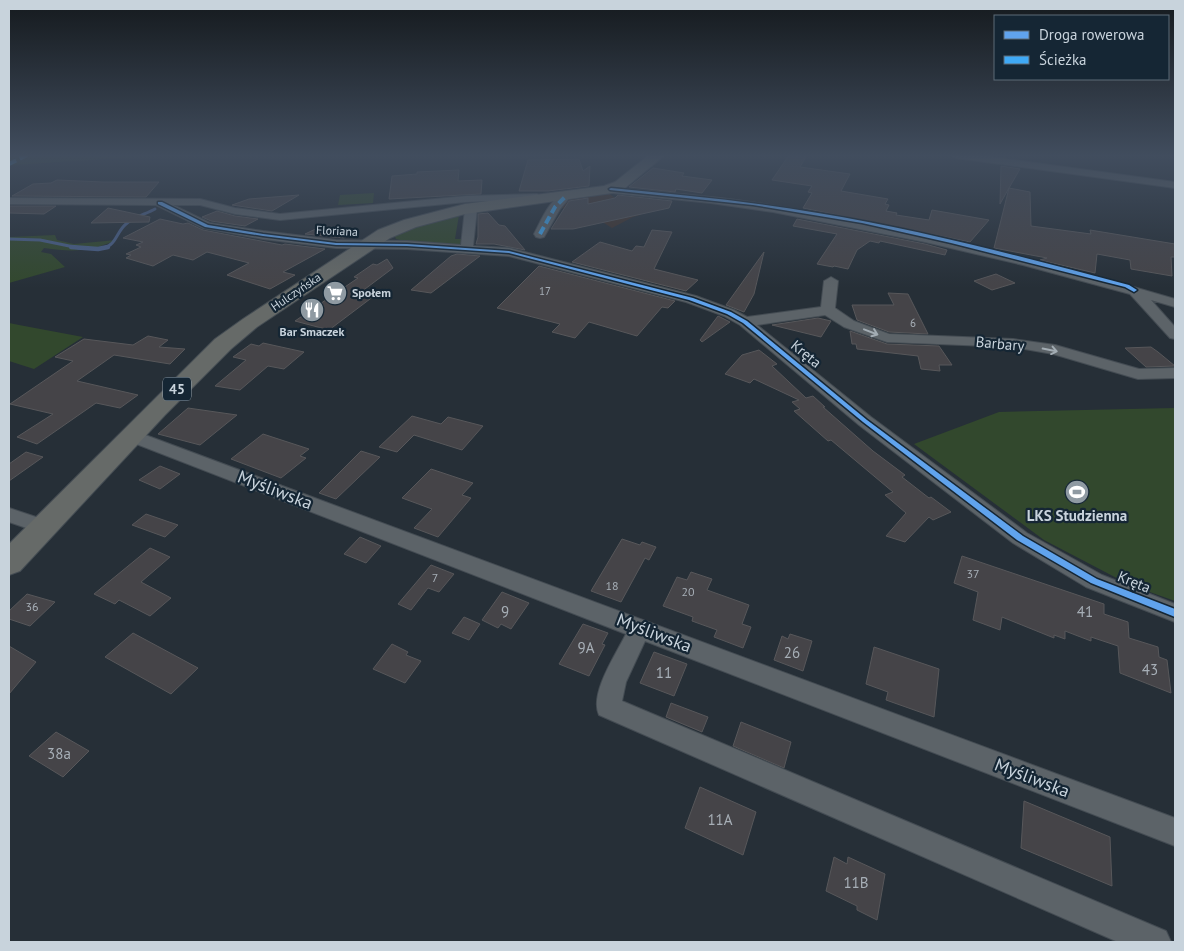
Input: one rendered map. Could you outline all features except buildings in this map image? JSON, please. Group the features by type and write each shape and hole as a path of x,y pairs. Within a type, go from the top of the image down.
{"main road":[{"name":"Hulczyńska","path":"9,563 209,356 234,335 384,234 435,216 538,199"}],"street":[{"path":"9,201 206,203 236,211 280,217 462,199"},
{"path":"540,234 560,199"},
{"path":"689,199 781,210 950,243 1175,302"},
{"name":"Floriana","path":"160,203 207,226 336,244 369,244"},
{"path":"188,218 188,214 192,209 206,203"},
{"path":"467,249 471,209"},
{"name":"Kręta","path":"369,244 509,252 710,305 729,313 745,322 865,420 1020,538 1094,581 1175,613"},
{"path":"745,322 828,310 831,280"},
{"path":"1134,290 1175,335"},
{"name":"Barbary","path":"828,310 849,324 887,338 1013,343 1055,350 1138,374 1175,373"},
{"name":"Myśliwska","path":"132,436 1175,832"},
{"path":"9,515 44,527"},
{"path":"640,628 614,682 608,707 1155,942"}],"shaded area":[{"path":"565,199 617,199 640,215 612,228 583,210 558,208"}],"green space":[{"path":"339,199 373,199 373,203 338,205"},
{"path":"459,215 455,239 462,239 461,245 404,241 396,239 394,235 410,228"},
{"path":"55,235 57,240 74,244 116,240 98,247 81,250 44,248 41,252 51,254 65,267 9,283 9,237"},
{"path":"9,323 83,337 34,369 9,361"},
{"name":"LKS Studzienna","path":"1175,408 1175,601 1130,585 1044,540 914,444 999,412"}],"waterway":[{"path":"103,248 111,244 129,222 155,209"},
{"path":"9,239 40,240 76,247"},
{"path":"71,247 76,247"},
{"path":"76,247 103,248"},
{"path":"103,248 108,247"}],"marked path":[{"path":"540,234 555,207 563,199"}],"cycle path":[{"path":"715,199 818,214 907,231 1127,286 1134,290"},
{"path":"160,203 207,226 263,235 336,244 407,245 509,252 691,299 729,313 745,322 865,421 1020,538 1094,581 1175,613"}],"place":[{"name":"Społem","path":"335,293"},
{"name":"Bar Smaczek","path":"312,310"},
{"name":"LKS Studzienna","path":"1077,492"}]}
